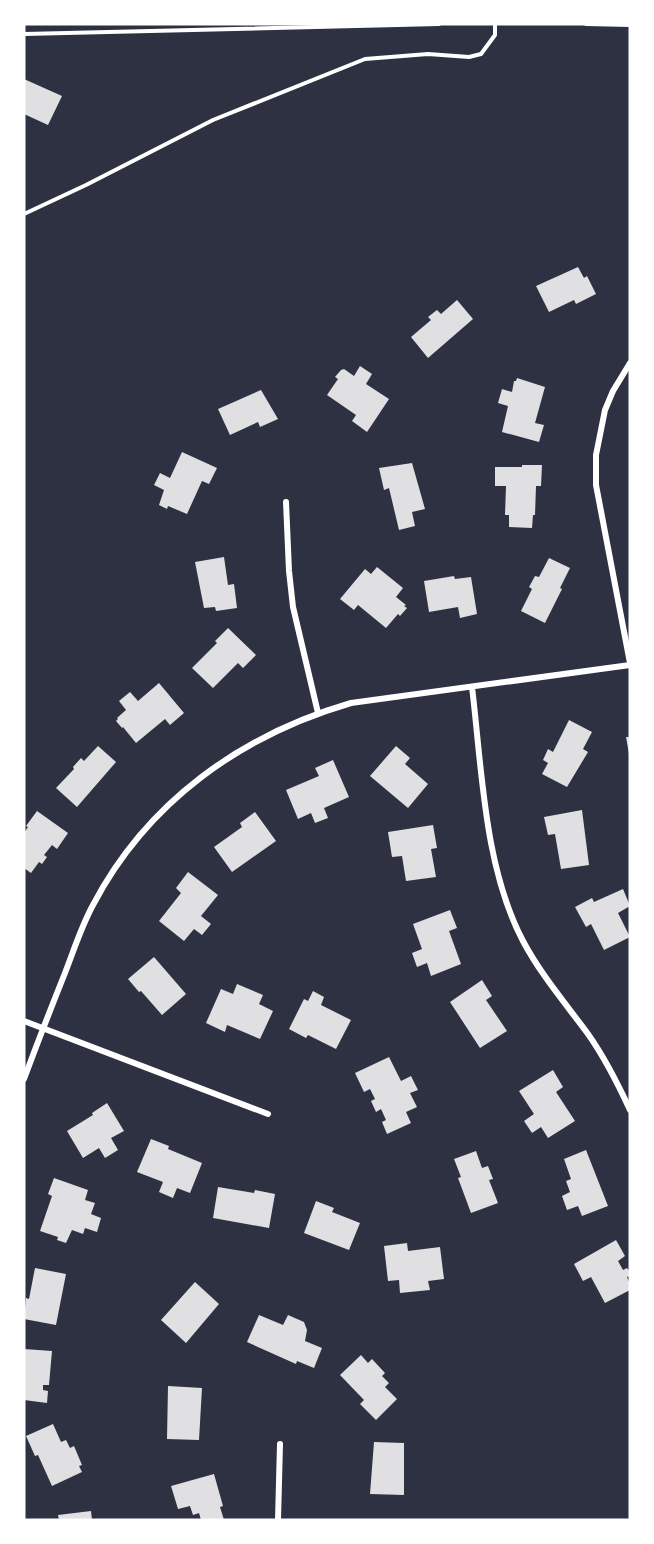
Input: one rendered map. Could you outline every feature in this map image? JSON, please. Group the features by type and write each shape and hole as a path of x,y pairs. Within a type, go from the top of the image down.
{"street":[{"path":"24,1079 93,906 116,866 144,830 184,790 226,759 286,725 351,703 630,664 596,485 596,455 605,410 613,391 630,363"},
{"path":"286,502 293,607 318,713"},
{"path":"472,687 492,849 509,912 538,967 590,1037 617,1082 630,1110"},
{"path":"24,1021 268,1114"},
{"path":"278,1520 279,1444"}],"path":[{"path":"24,34 440,24"},
{"path":"24,214 213,120 365,59 428,54 469,57 481,54 495,35 495,24"},
{"path":"586,24 630,25"}],"building":[{"path":"24,79 62,96 48,125 24,114"},
{"path":"578,267 584,278 587,276 596,294 576,304 574,300 549,312 536,286"},
{"path":"457,300 473,319 428,358 411,337 431,320 428,317 437,310 441,314"},
{"path":"360,366 372,374 366,384 389,399 367,432 352,421 356,415 327,395 338,379 335,377 341,370 344,369 354,376"},
{"path":"517,378 545,387 535,423 544,425 539,442 502,432 508,406 498,403 502,389 512,392 514,381"},
{"path":"261,390 278,419 260,427 258,422 230,435 218,409"},
{"path":"182,452 217,468 209,484 202,481 187,514 168,506 167,509 159,505 164,490 154,485 160,473 170,478"},
{"path":"412,463 425,509 412,512 415,526 399,530 389,488 384,490 379,468"},
{"path":"522,465 542,465 541,486 536,486 532,528 509,527 509,515 505,515 506,486 495,486 495,467 522,467"},
{"path":"224,557 228,585 234,584 237,608 216,611 215,607 204,608 195,562"},
{"path":"549,558 570,568 545,623 521,611 532,589 529,587 535,576 539,577"},
{"path":"377,567 403,588 396,597 407,608 400,616 398,614 386,628 358,605 354,610 340,599 365,569 371,574"},
{"path":"454,576 455,579 471,577 477,614 460,618 458,607 429,612 424,581"},
{"path":"228,628 256,655 243,668 238,663 213,688 192,668 217,643 215,641"},
{"path":"159,683 184,713 170,725 165,719 136,743 116,721 126,710 119,701 130,692 138,701"},
{"path":"569,720 592,732 583,749 588,752 567,787 542,774 548,763 543,760 548,749 553,752"},
{"path":"626,737 630,737 629,754"},
{"path":"98,746 116,762 77,807 56,788 81,758 84,761"},
{"path":"396,746 410,758 405,764 428,784 408,808 370,776"},
{"path":"333,760 349,797 324,808 328,818 315,823 311,813 298,819 286,790 319,776 315,768"},
{"path":"582,810 589,865 561,869 555,834 548,835 544,817"},
{"path":"37,811 68,833 57,849 52,845 44,855 47,857 42,864 39,862 31,873 24,868 24,833 28,827 26,826"},
{"path":"255,812 276,841 232,872 214,847 242,827 240,823"},
{"path":"433,825 437,848 431,849 436,877 406,881 402,856 392,857 388,832"},
{"path":"188,872 218,895 201,916 211,924 202,935 194,929 184,941 159,921 181,893 176,888"},
{"path":"623,889 630,906 618,913 630,937 604,950 591,924 586,927 575,907 592,898 594,902"},
{"path":"450,910 457,928 449,931 461,964 431,976 427,963 417,967 412,953 422,949 413,924"},
{"path":"154,957 186,994 162,1015 128,979"},
{"path":"482,980 492,996 486,1000 507,1031 480,1048 450,1002"},
{"path":"237,984 263,995 259,1004 273,1011 260,1039 227,1025 225,1032 206,1023 221,989 233,994"},
{"path":"313,991 324,997 321,1005 351,1020 336,1049 308,1035 306,1038 289,1029 304,999 308,1001"},
{"path":"389,1057 401,1081 411,1076 418,1090 410,1093 417,1107 406,1112 411,1123 387,1134 382,1122 386,1120 381,1109 376,1112 371,1101 375,1099 370,1089 364,1092 355,1073"},
{"path":"553,1070 563,1087 556,1092 575,1121 548,1138 541,1127 532,1133 524,1121 534,1114 519,1091"},
{"path":"107,1103 124,1131 111,1138 118,1150 105,1158 99,1148 83,1158 67,1131 93,1115 92,1113"},
{"path":"151,1139 169,1146 168,1149 202,1163 190,1193 177,1188 173,1198 159,1192 163,1182 137,1172"},
{"path":"586,1150 608,1206 582,1216 578,1206 567,1210 562,1196 570,1192 566,1181 571,1179 564,1159"},
{"path":"476,1151 482,1168 488,1166 493,1179 489,1180 498,1203 471,1213 458,1178 461,1177 454,1159"},
{"path":"54,1178 88,1190 85,1200 95,1203 91,1214 101,1218 97,1232 85,1228 83,1234 72,1230 66,1243 57,1240 58,1237 40,1231 52,1196 48,1194"},
{"path":"218,1187 275,1194 269,1228 213,1218"},
{"path":"316,1201 334,1208 332,1212 360,1223 349,1250 304,1233"},
{"path":"616,1240 625,1256 618,1261 623,1270 627,1268 630,1272 630,1276 627,1277 630,1290 605,1303 591,1277 583,1281 574,1264"},
{"path":"407,1243 408,1251 440,1247 444,1279 428,1281 430,1290 400,1293 399,1280 388,1281 384,1246"},
{"path":"35,1268 66,1274 56,1325 24,1319 26,1298 29,1299"},
{"path":"195,1282 219,1304 186,1343 161,1320"},
{"path":"259,1315 283,1325 288,1315 304,1322 307,1330 305,1341 322,1348 314,1368 297,1361 296,1364 247,1342"},
{"path":"24,1349 52,1351 49,1385 43,1385 43,1390 48,1391 47,1403 24,1400"},
{"path":"361,1355 368,1363 372,1359 385,1373 382,1376 389,1383 385,1387 397,1399 376,1420 360,1404 364,1400 340,1375"},
{"path":"168,1386 202,1388 199,1440 167,1439"},
{"path":"53,1424 61,1442 66,1440 70,1448 74,1446 82,1465 79,1466 82,1472 52,1486 38,1455 35,1456 26,1436"},
{"path":"374,1442 404,1443 404,1495 370,1494"},
{"path":"214,1474 223,1506 220,1507 224,1520 201,1520 199,1513 193,1515 190,1506 178,1509 171,1486"},
{"path":"91,1511 92,1520 59,1520 58,1515"}]}
